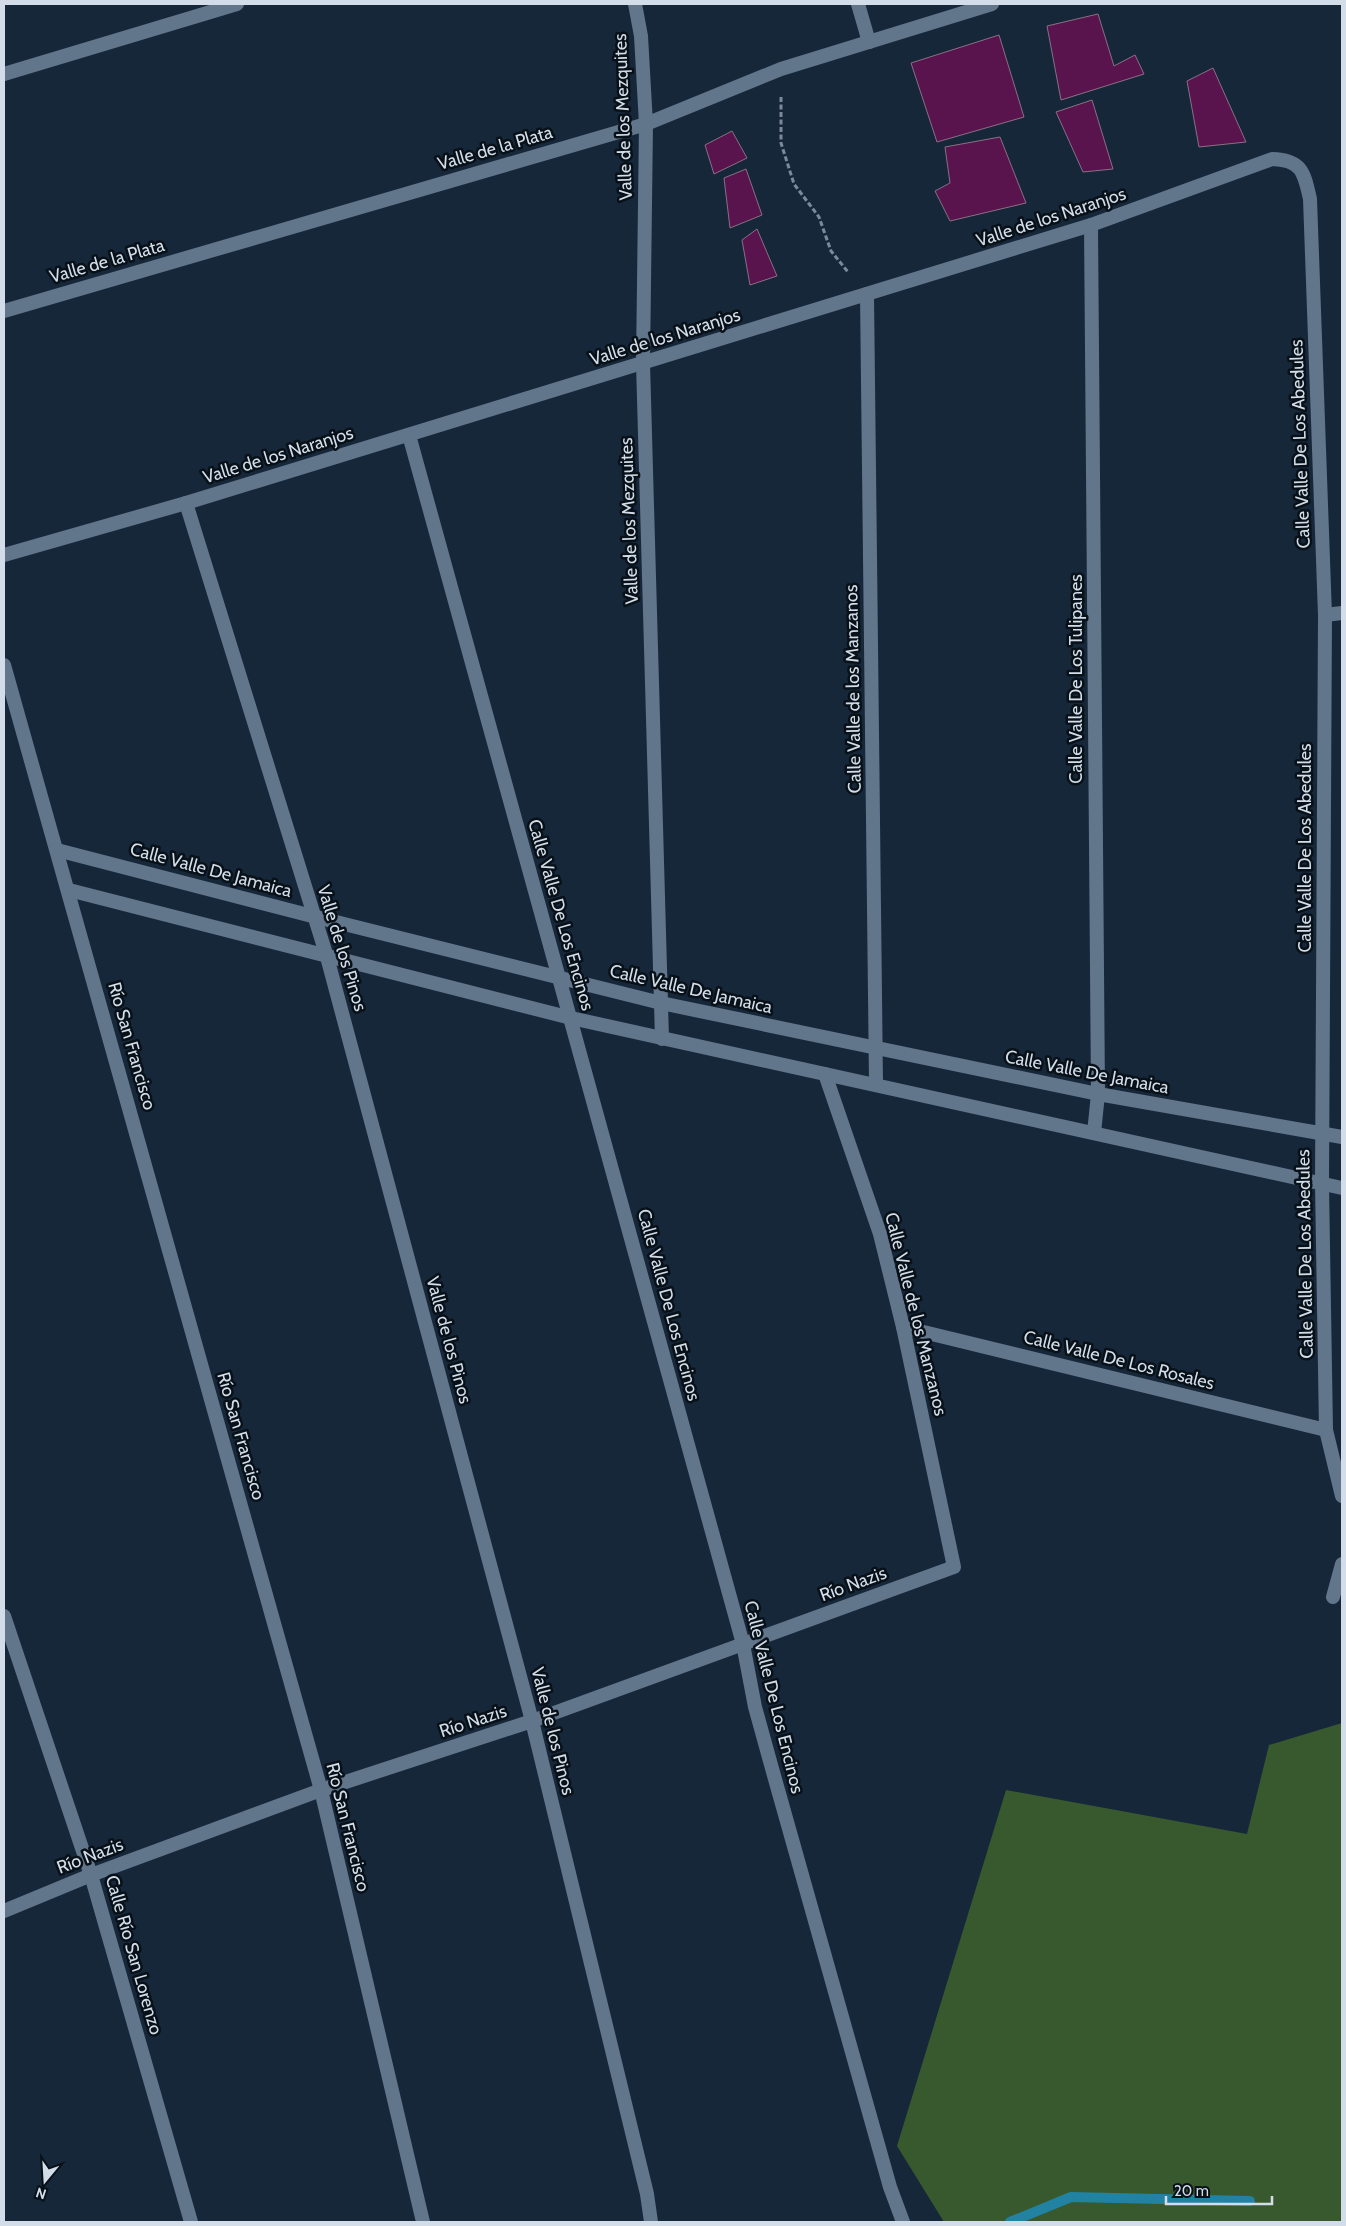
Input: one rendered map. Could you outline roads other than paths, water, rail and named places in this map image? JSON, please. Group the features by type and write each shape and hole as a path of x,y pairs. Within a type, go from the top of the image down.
{"street":[{"path":"4,74 237,4"},
{"name":"Valle de los Mezquites","path":"635,4 640,36 646,124 643,363 662,1039"},
{"path":"858,4 869,42"},
{"name":"Valle de la Plata","path":"4,311 646,124 781,69 992,4"},
{"name":"Valle de los Naranjos","path":"4,555 186,502 1092,225 1272,160 1292,162 1297,165 1305,178 1310,199"},
{"name":"Calle Valle De Los Abedules","path":"1310,199 1325,615 1322,1184 1326,1430 1342,1496"},
{"name":"Calle Valle De Los Tulipanes","path":"1092,225 1098,1094 1094,1133"},
{"name":"Calle Valle de los Manzanos","path":"867,294 876,1083"},
{"name":"Calle Valle De Los Encinos","path":"409,434 743,1644 755,1707 890,2187 903,2222"},
{"name":"Valle de los Pinos","path":"186,502 312,916 327,957 532,1721 648,2194 651,2222"},
{"path":"1325,615 1342,613"},
{"name":"Río San Francisco","path":"4,669 69,890 321,1790 423,2222"},
{"name":"Calle Valle De Jamaica","path":"57,850 661,1003 1098,1094 1342,1137"},
{"path":"69,890 570,1018 825,1074 876,1083 1342,1188"},
{"name":"Calle Valle de los Manzanos","path":"825,1074 880,1234 904,1327 954,1567"},
{"name":"Calle Valle De Los Rosales","path":"904,1327 1326,1430"},
{"path":"1333,1597 1342,1564"},
{"name":"Río Nazis","path":"4,1911 91,1875 321,1790 532,1721 954,1567"},
{"name":"Calle Río San Lorenzo","path":"4,1616 91,1875 191,2222"}],"waterway":[{"path":"1010,2222 1071,2197 1250,2201"}]}
